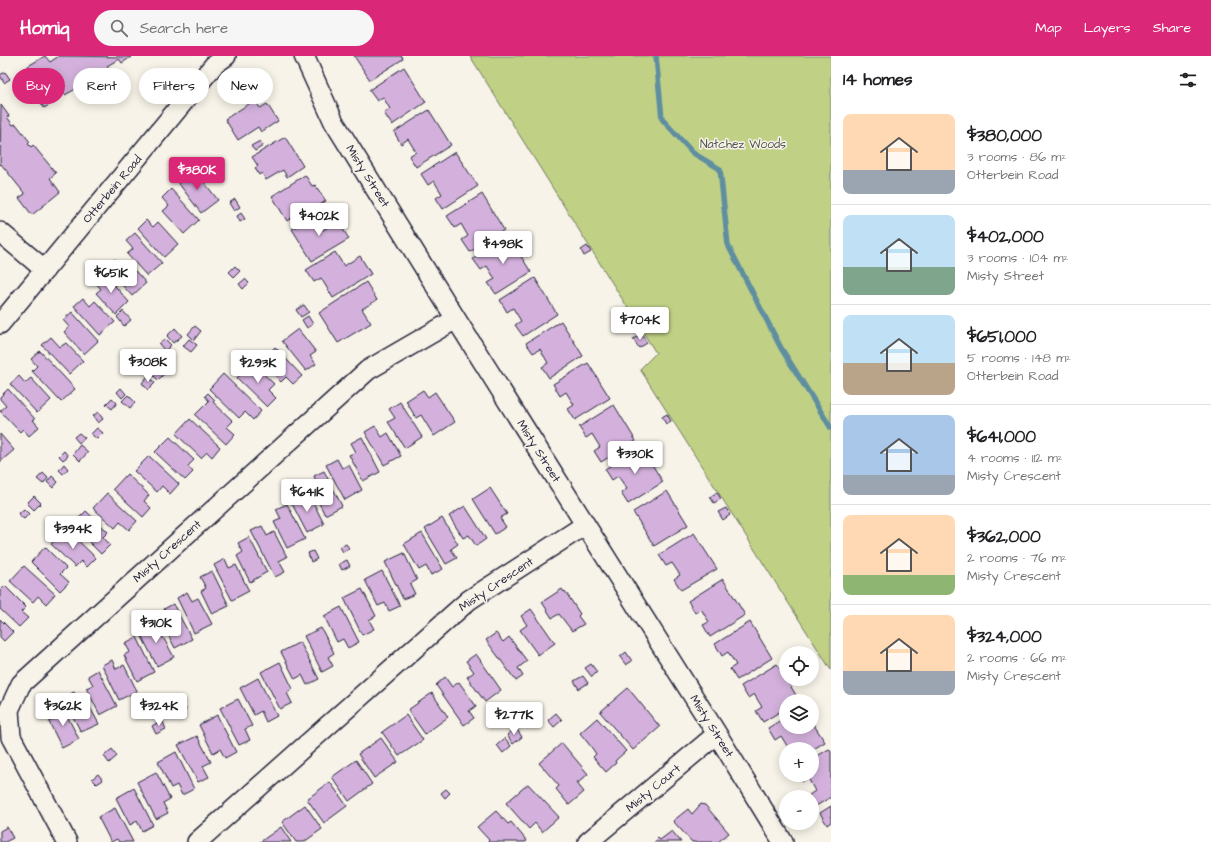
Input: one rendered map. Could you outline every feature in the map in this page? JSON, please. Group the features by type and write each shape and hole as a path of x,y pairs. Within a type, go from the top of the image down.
{"street":[{"name":"Otterbein Road","path":"0,324 214,65 226,56"},
{"name":"Misty Street","path":"304,56 334,122 783,842"},
{"path":"0,232 45,270"},
{"name":"Misty Crescent","path":"67,842 11,737 9,710 21,684 368,370 456,319"},
{"name":"Misty Crescent","path":"197,842 468,600 585,525"},
{"name":"Misty Court","path":"588,842 717,734"}],"green space":[{"name":"Natchez Woods","path":"470,56 831,56 831,670 819,651 819,646 816,646 640,369 656,353"}],"building":[{"path":"45,56 50,62 59,56 131,57 122,63 119,59 107,66 109,68 73,68 73,90 65,95 65,68 29,68 28,66"},
{"path":"354,56 402,56 403,59 370,80"},
{"path":"404,67 426,102 392,125 384,113 390,109 383,97 377,101 369,90"},
{"path":"5,72 10,79 4,83 0,75"},
{"path":"42,104 51,104 44,108"},
{"path":"249,104 258,104 260,108 267,104 278,121 261,132 258,127 238,140 225,119"},
{"path":"1,105 9,116 7,117 13,125 16,124 30,142 28,144 31,147 33,145 56,173 50,178 60,192 32,215 19,198 25,194 1,164 0,165"},
{"path":"429,110 451,145 416,167 409,156 416,152 408,139 401,144 394,132"},
{"path":"285,137 303,166 287,177 283,170 266,180 262,173 259,175 255,168 258,166 252,157"},
{"path":"260,141 263,146 255,151 251,146"},
{"path":"455,152 478,186 443,209 436,198 442,194 434,181 428,185 421,174"},
{"path":"215,161 219,169 212,174 207,167"},
{"path":"219,169 221,174 214,178 212,174"},
{"path":"186,172 191,178 197,173 218,200 201,213 176,180"},
{"path":"305,175 312,186 315,185 326,201 307,213 305,209 287,221 272,196"},
{"path":"171,189 199,220 184,234 163,211 169,206 162,198"},
{"path":"482,194 504,230 470,252 462,240 468,236 461,224 455,228 447,216"},
{"path":"235,199 240,207 234,211 229,203"},
{"path":"241,213 245,219 240,222 237,216"},
{"path":"314,216 323,230 338,221 349,239 312,261 292,229"},
{"path":"146,220 153,227 158,222 178,244 164,257 138,228"},
{"path":"135,233 162,263 147,276 127,254 133,249 126,241"},
{"path":"508,236 531,272 496,294 488,283 495,279 487,266 481,270 473,259"},
{"path":"587,246 591,252 584,256 581,250"},
{"path":"335,252 344,266 360,256 371,274 333,298 321,278 314,282 306,270"},
{"path":"115,259 122,266 127,262 146,283 132,296 106,267"},
{"path":"235,266 240,271 234,277 229,272"},
{"path":"103,272 129,302 116,315 96,293 101,289 94,281"},
{"path":"535,278 557,314 523,336 515,325 521,321 513,308 507,312 500,300"},
{"path":"245,279 249,283 243,289 239,284"},
{"path":"366,282 377,300 362,309 371,323 338,343 319,313"},
{"path":"83,298 90,306 95,301 115,322 100,335 74,306"},
{"path":"304,305 309,312 301,317 296,310"},
{"path":"123,311 131,320 124,326 117,317"},
{"path":"72,312 98,341 84,354 64,332 69,327 63,320"},
{"path":"630,314 635,321 627,327 622,319"},
{"path":"308,316 313,324 307,328 302,320"},
{"path":"561,321 583,356 549,378 542,367 548,363 540,349 533,353 526,343"},
{"path":"195,326 201,331 194,340 188,334"},
{"path":"175,328 182,336 173,343 167,336"},
{"path":"298,329 316,352 310,356 316,364 306,371 282,341"},
{"path":"642,334 647,343 639,348 633,339"},
{"path":"51,337 60,347 66,343 83,361 69,374 42,345"},
{"path":"165,339 171,345 165,351 159,344"},
{"path":"189,339 197,345 191,352 183,346"},
{"path":"275,347 302,376 293,384 286,377 281,382 261,361"},
{"path":"40,351 75,389 61,402 32,371 37,366 31,359"},
{"path":"148,356 155,364 146,372 139,365"},
{"path":"252,363 274,384 268,390 276,398 267,407 237,378"},
{"path":"588,363 610,398 575,420 568,409 574,405 566,392 560,396 553,384"},
{"path":"158,365 165,373 158,380 151,373"},
{"path":"223,374 261,411 253,420 245,412 239,418 209,389"},
{"path":"19,376 25,383 31,378 51,400 37,413 10,384"},
{"path":"148,376 155,383 148,390 142,383"},
{"path":"121,388 126,394 122,398 117,392"},
{"path":"8,389 35,419 33,420 39,427 29,436 23,429 20,432 0,411 6,406 0,397"},
{"path":"423,390 428,397 435,392 455,422 434,436 421,415 416,418 406,401"},
{"path":"208,393 215,400 213,402 233,421 227,427 235,434 226,444 195,415 209,401 205,396"},
{"path":"128,395 135,402 130,408 122,401"},
{"path":"112,398 117,403 112,409 106,404"},
{"path":"400,402 422,437 405,448 388,422 395,418 389,409"},
{"path":"614,405 636,441 601,462 594,451 600,447 592,434 586,438 579,427"},
{"path":"98,412 103,419 98,423 93,416"},
{"path":"667,414 671,421 666,424 662,417"},
{"path":"190,419 220,447 212,457 207,452 201,458 176,434"},
{"path":"375,426 382,437 388,433 401,456 384,465 365,432"},
{"path":"97,428 103,433 97,439 91,434"},
{"path":"79,433 85,438 79,443 74,437"},
{"path":"0,434 14,450 0,462"},
{"path":"170,437 194,460 188,466 193,472 185,480 155,452"},
{"path":"362,437 380,472 363,481 349,455 356,452 351,443"},
{"path":"80,445 88,452 80,461 73,454"},
{"path":"641,447 663,482 628,504 621,493 627,489 618,476 612,480 605,469"},
{"path":"64,451 68,456 63,460 59,456"},
{"path":"149,456 179,484 170,494 162,486 157,492 134,471"},
{"path":"337,459 342,468 349,465 362,490 345,500 326,465"},
{"path":"64,464 68,469 63,474 59,470"},
{"path":"324,471 342,506 325,515 312,489 318,486 314,476"},
{"path":"43,473 48,478 43,484 37,479"},
{"path":"127,474 149,495 144,501 151,508 143,517 113,489"},
{"path":"52,476 58,482 53,488 47,482"},
{"path":"490,488 507,514 500,518 506,527 495,534 473,499"},
{"path":"667,491 688,525 654,546 633,512"},
{"path":"299,492 304,501 311,498 324,524 307,533 289,498"},
{"path":"717,492 721,499 714,503 710,497"},
{"path":"107,493 137,521 129,530 120,522 115,528 93,508"},
{"path":"34,496 41,503 34,510 27,503"},
{"path":"287,504 305,539 287,548 274,522 281,519 276,509"},
{"path":"465,506 486,539 476,546 469,535 463,538 449,516"},
{"path":"726,508 730,515 723,520 718,512"},
{"path":"24,509 29,514 24,519 18,514"},
{"path":"86,511 108,532 103,537 110,545 101,554 72,525"},
{"path":"442,518 458,544 451,549 457,558 446,564 425,529"},
{"path":"262,526 267,536 274,532 287,557 279,561 285,572 275,577 251,531"},
{"path":"66,529 96,558 87,567 81,561 75,567 51,544"},
{"path":"422,533 443,569 431,575 426,566 419,570 404,544"},
{"path":"694,533 717,569 681,590 674,579 680,575 672,563 666,566 659,555"},
{"path":"249,537 267,572 250,582 237,556 243,552 238,543"},
{"path":"346,544 349,548 343,552 340,547"},
{"path":"45,547 66,568 60,574 69,582 60,591 31,562"},
{"path":"313,551 317,559 311,562 308,553"},
{"path":"404,553 417,580 410,584 415,594 403,599 385,562"},
{"path":"225,559 229,568 236,565 249,591 232,600 214,565"},
{"path":"347,560 350,566 342,570 339,564"},
{"path":"24,566 55,594 46,604 38,596 33,602 10,581"},
{"path":"212,571 229,606 212,614 201,591 206,588 200,577"},
{"path":"382,571 400,606 389,611 385,603 378,606 365,580"},
{"path":"723,579 745,615 710,637 703,625 709,622 701,609 695,613 688,601"},
{"path":"5,586 26,607 21,612 28,618 19,627 0,609 0,591"},
{"path":"362,589 376,616 369,620 374,629 362,635 344,598"},
{"path":"562,589 564,592 565,591 580,614 578,616 584,624 572,631 559,614 552,618 542,602"},
{"path":"187,592 192,601 198,598 212,624 194,633 177,598"},
{"path":"173,604 192,639 175,648 161,621 168,618 164,609"},
{"path":"341,607 359,642 348,648 343,639 337,642 324,616"},
{"path":"531,609 555,643 538,655 520,630 527,625 521,616"},
{"path":"0,619 13,632 4,641 0,637"},
{"path":"750,622 772,658 737,680 730,669 736,665 728,652 722,656 715,644"},
{"path":"155,623 174,657 157,666 139,631"},
{"path":"321,628 334,653 328,657 333,666 322,672 304,636"},
{"path":"496,633 503,642 509,637 527,661 518,668 523,676 516,681 486,640"},
{"path":"137,637 154,672 137,681 124,655 130,652 125,643"},
{"path":"300,642 319,679 307,685 302,675 295,679 281,652"},
{"path":"626,652 632,661 626,665 620,657"},
{"path":"476,654 501,690 485,702 467,677 474,672 466,661"},
{"path":"112,660 116,669 124,665 137,691 119,700 102,665"},
{"path":"280,662 293,689 287,693 292,703 280,709 261,672"},
{"path":"591,664 597,672 592,677 585,668"},
{"path":"777,664 779,667 779,686 790,686 795,694 779,694 779,712 763,722 756,711 762,707 754,694 748,698 741,686"},
{"path":"98,670 117,706 100,715 86,688 93,685 88,676"},
{"path":"583,676 588,683 579,689 574,681"},
{"path":"445,677 452,687 459,682 476,706 469,711 474,718 464,725 436,685"},
{"path":"258,678 277,716 266,722 261,711 254,715 240,688"},
{"path":"628,688 660,727 633,750 600,712"},
{"path":"74,692 80,703 86,700 99,724 81,732 63,698"},
{"path":"432,693 448,717 425,734 408,710"},
{"path":"238,699 252,726 245,729 250,740 239,745 220,708"},
{"path":"182,702 186,710 179,715 174,707"},
{"path":"61,704 79,739 62,748 49,722 55,719 51,710"},
{"path":"556,713 562,720 554,727 548,720"},
{"path":"217,715 236,752 225,758 220,749 213,753 199,725"},
{"path":"406,715 423,740 399,756 382,732"},
{"path":"597,718 626,751 606,772 593,757 596,754 580,733"},
{"path":"162,720 166,729 156,734 152,726"},
{"path":"779,721 779,734 819,734 819,733 825,742 819,746 819,742 785,742 781,736 775,740 768,728"},
{"path":"516,728 522,737 513,744 507,735"},
{"path":"197,736 211,762 203,766 209,777 198,782 178,745"},
{"path":"381,738 398,762 374,778 358,754"},
{"path":"505,738 511,746 503,753 497,745"},
{"path":"562,743 588,774 578,783 577,781 576,782 584,792 569,805 556,789 559,786 539,763"},
{"path":"112,749 117,756 109,763 104,756"},
{"path":"829,749 831,752 831,797 819,804 819,790 814,790 810,782 819,782 819,755"},
{"path":"176,752 194,789 182,795 177,785 171,788 158,762"},
{"path":"356,760 372,784 349,801 332,777"},
{"path":"156,772 170,799 163,803 168,813 156,819 137,782"},
{"path":"98,774 103,780 97,784 92,779"},
{"path":"330,782 347,806 324,823 307,799"},
{"path":"528,784 559,817 542,832 535,823 529,829 506,803"},
{"path":"134,788 153,825 142,831 137,821 130,825 116,798"},
{"path":"446,789 450,793 445,798 441,793"},
{"path":"701,804 705,805 729,833 718,842 692,842 673,821 688,809 692,814"},
{"path":"305,805 322,829 304,842 296,842 282,822"},
{"path":"831,806 831,822 827,825 820,813"},
{"path":"115,808 133,842 119,842 117,839 111,842 98,817"},
{"path":"496,811 508,824 511,822 527,841 487,842 489,840 477,827"},
{"path":"7,827 13,838 5,842 0,842 0,831"},
{"path":"281,827 291,842 260,842"},
{"path":"672,831 681,842 654,842 658,838 660,840"}],"waterway":[{"path":"656,56 662,119 693,153 720,169 728,245 781,348 831,428"}]}
